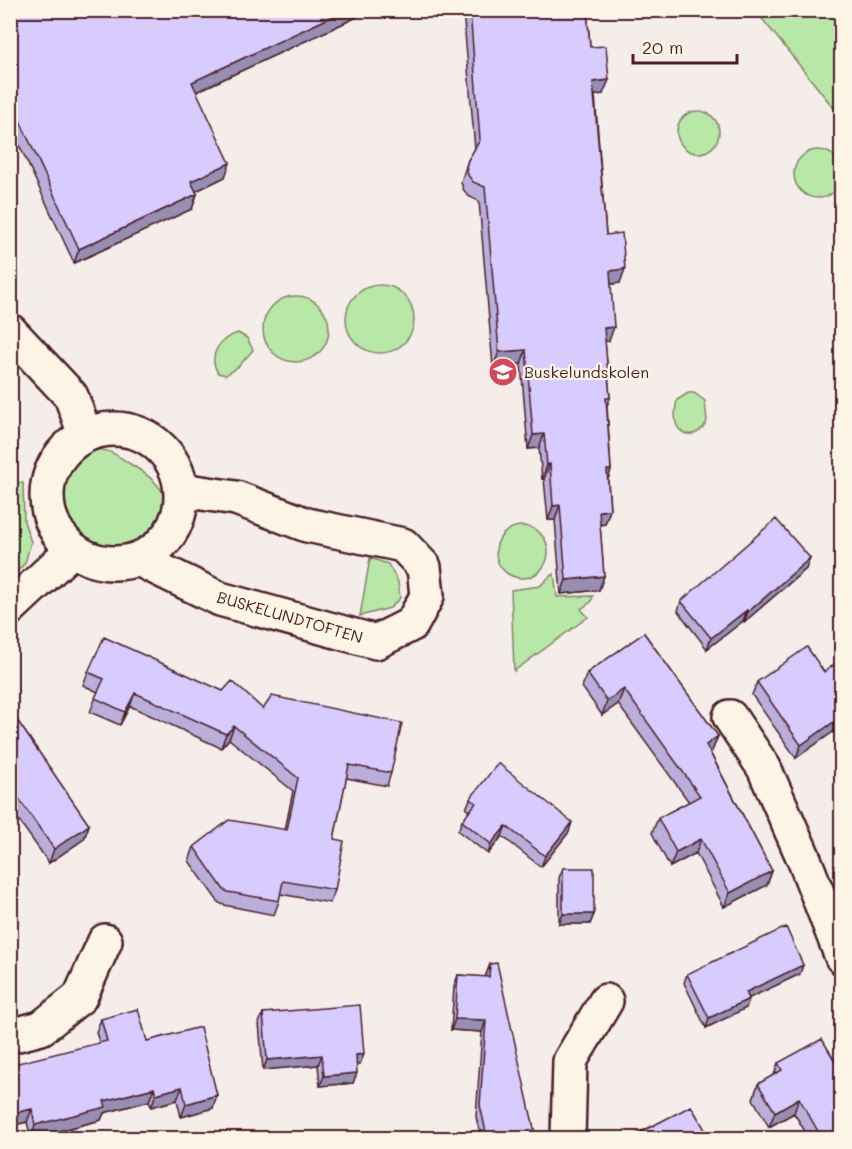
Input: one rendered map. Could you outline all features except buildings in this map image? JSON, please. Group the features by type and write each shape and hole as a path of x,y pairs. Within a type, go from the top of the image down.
{"street":[{"path":"10,331 71,396 86,434"},
{"path":"111,428 137,432 159,445 174,465 181,490 179,512 171,532 156,548 138,559 116,563 93,560 73,549 57,533 48,512 46,489 53,466 66,447 86,434 111,428"},
{"name":"BUSKELUNDTOFTEN","path":"138,559 220,599 376,642 412,624 427,596 424,567 403,545 308,525 236,498 181,490"},
{"path":"10,608 73,549"},
{"path":"730,717 764,768 804,859 842,957"},
{"path":"10,1036 41,1028 80,997 105,941"},
{"path":"568,1138 570,1061 606,1001"}],"green space":[{"path":"756,11 841,11 841,117"},
{"path":"698,111 713,117 719,132 713,147 698,153 683,147 677,132 683,117"},
{"path":"818,150 835,157 842,174 835,191 818,198 801,191 794,174 801,157"},
{"path":"373,285 387,285 399,290 409,300 414,319 409,338 399,348 387,353 373,353 361,348 351,338 346,326 346,312 351,300 361,290"},
{"path":"296,296 308,299 319,306 326,317 329,329 326,341 319,352 308,359 296,362 284,359 273,352 266,341 263,329 266,317 273,306 284,299"},
{"path":"238,333 247,338 253,350 239,366 226,375 218,373 214,360 217,348 226,339"},
{"path":"688,393 694,393 705,401 707,421 699,431 691,434 679,429 675,419 677,400"},
{"path":"93,449 118,456 148,476 160,488 166,504 166,513 159,528 148,539 127,545 95,546 71,523 61,493 66,467 78,456"},
{"path":"11,482 23,483 24,521 31,542 25,563 11,578"},
{"path":"517,526 527,526 541,533 548,552 541,571 527,578 517,578 507,574 500,567 496,557 496,547 500,537 507,530"},
{"path":"370,558 388,564 398,582 400,598 390,608 360,616"},
{"path":"554,574 557,597 593,596 591,602 581,609 588,617 514,671 511,590 540,586"}],"place":[{"name":"Buskelundskolen","path":"503,372"}]}
